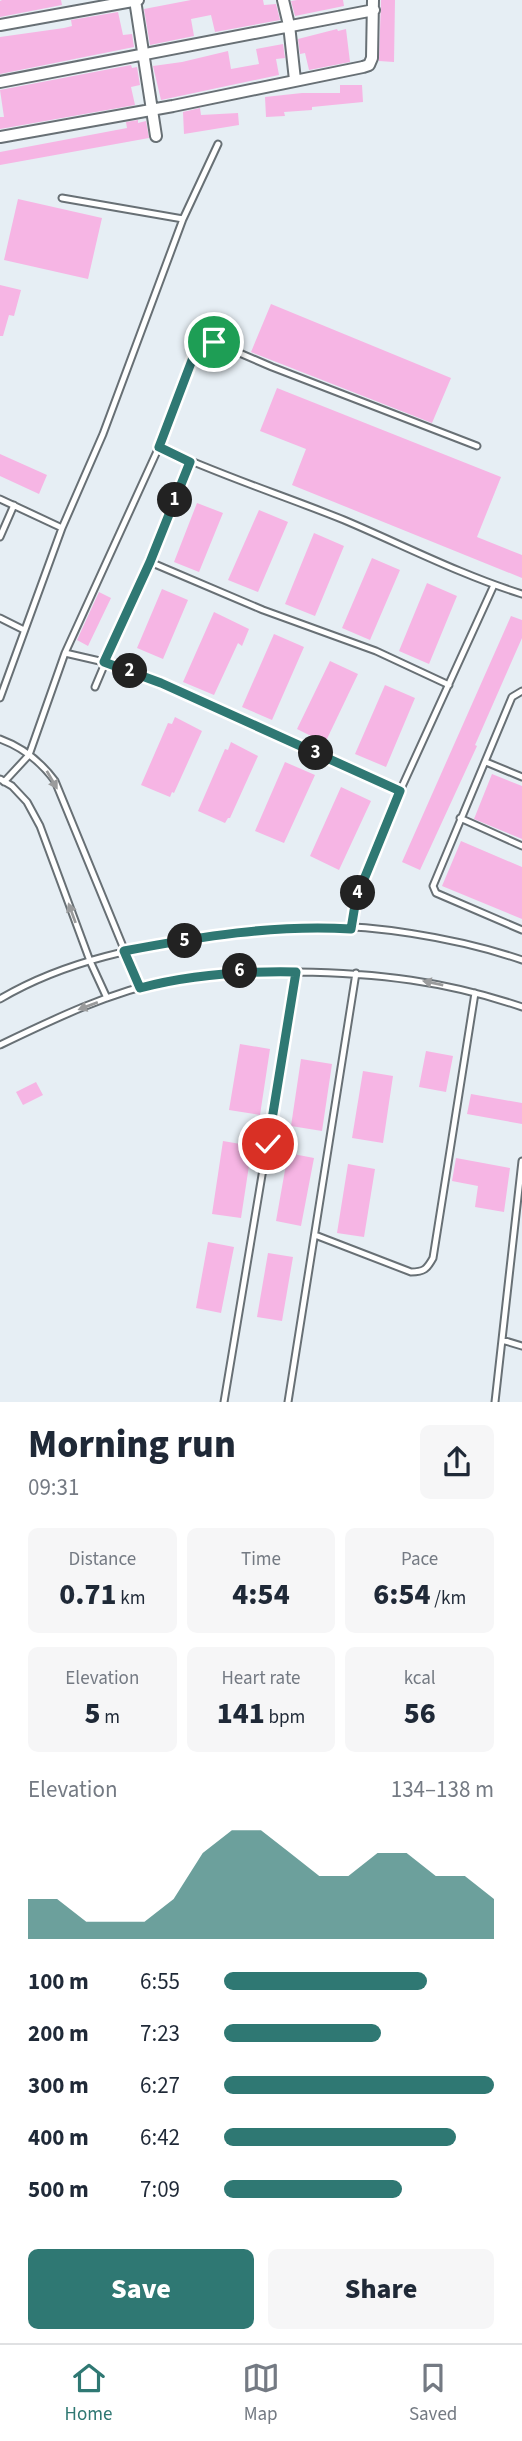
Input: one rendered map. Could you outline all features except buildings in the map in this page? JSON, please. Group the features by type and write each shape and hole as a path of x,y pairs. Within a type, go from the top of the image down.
{"street":[{"path":"0,24 136,0 156,136"},
{"path":"283,0 289,25 295,80"},
{"path":"0,82 289,25 374,5 372,58 369,65 0,137"}],"lane":[{"path":"0,698 62,528 103,434 183,219 218,144"},
{"path":"62,198 183,219"},
{"path":"107,998 90,961 40,826 27,802 2,780 29,755 65,653 159,447 197,347 203,340 208,340 477,446"},
{"path":"159,447 190,462 334,516 522,594"},
{"path":"95,687 190,462"},
{"path":"0,499 62,528"},
{"path":"0,537 14,505"},
{"path":"150,562 264,610 376,651 449,685"},
{"path":"351,929 356,899 400,791 495,585"},
{"path":"0,618 24,630"},
{"path":"65,653 104,662 161,683 400,791"},
{"path":"522,691 512,697 434,881 433,889 436,893 522,930"},
{"path":"0,739 29,755 45,768 55,781 140,988"},
{"path":"486,762 522,777"},
{"path":"460,818 522,846"},
{"path":"0,999 18,989 90,961 124,951 298,927 421,935 522,960"},
{"path":"0,1045 72,1012 140,988 169,980 245,971 356,973 413,979 475,992 522,1007"},
{"path":"224,1402 296,972"},
{"path":"288,1402 356,973"},
{"path":"315,1235 411,1272 422,1272 428,1268 433,1258 475,992"},
{"path":"495,1402 522,1161"},
{"path":"502,1340 522,1346"}],"route":[{"path":"214,342 203,340 199,343 159,447 190,462 150,562 104,662 161,683 400,791 356,899 351,929 298,927 124,951 140,988 169,980 206,975 245,971 296,972 268,1144"}]}
